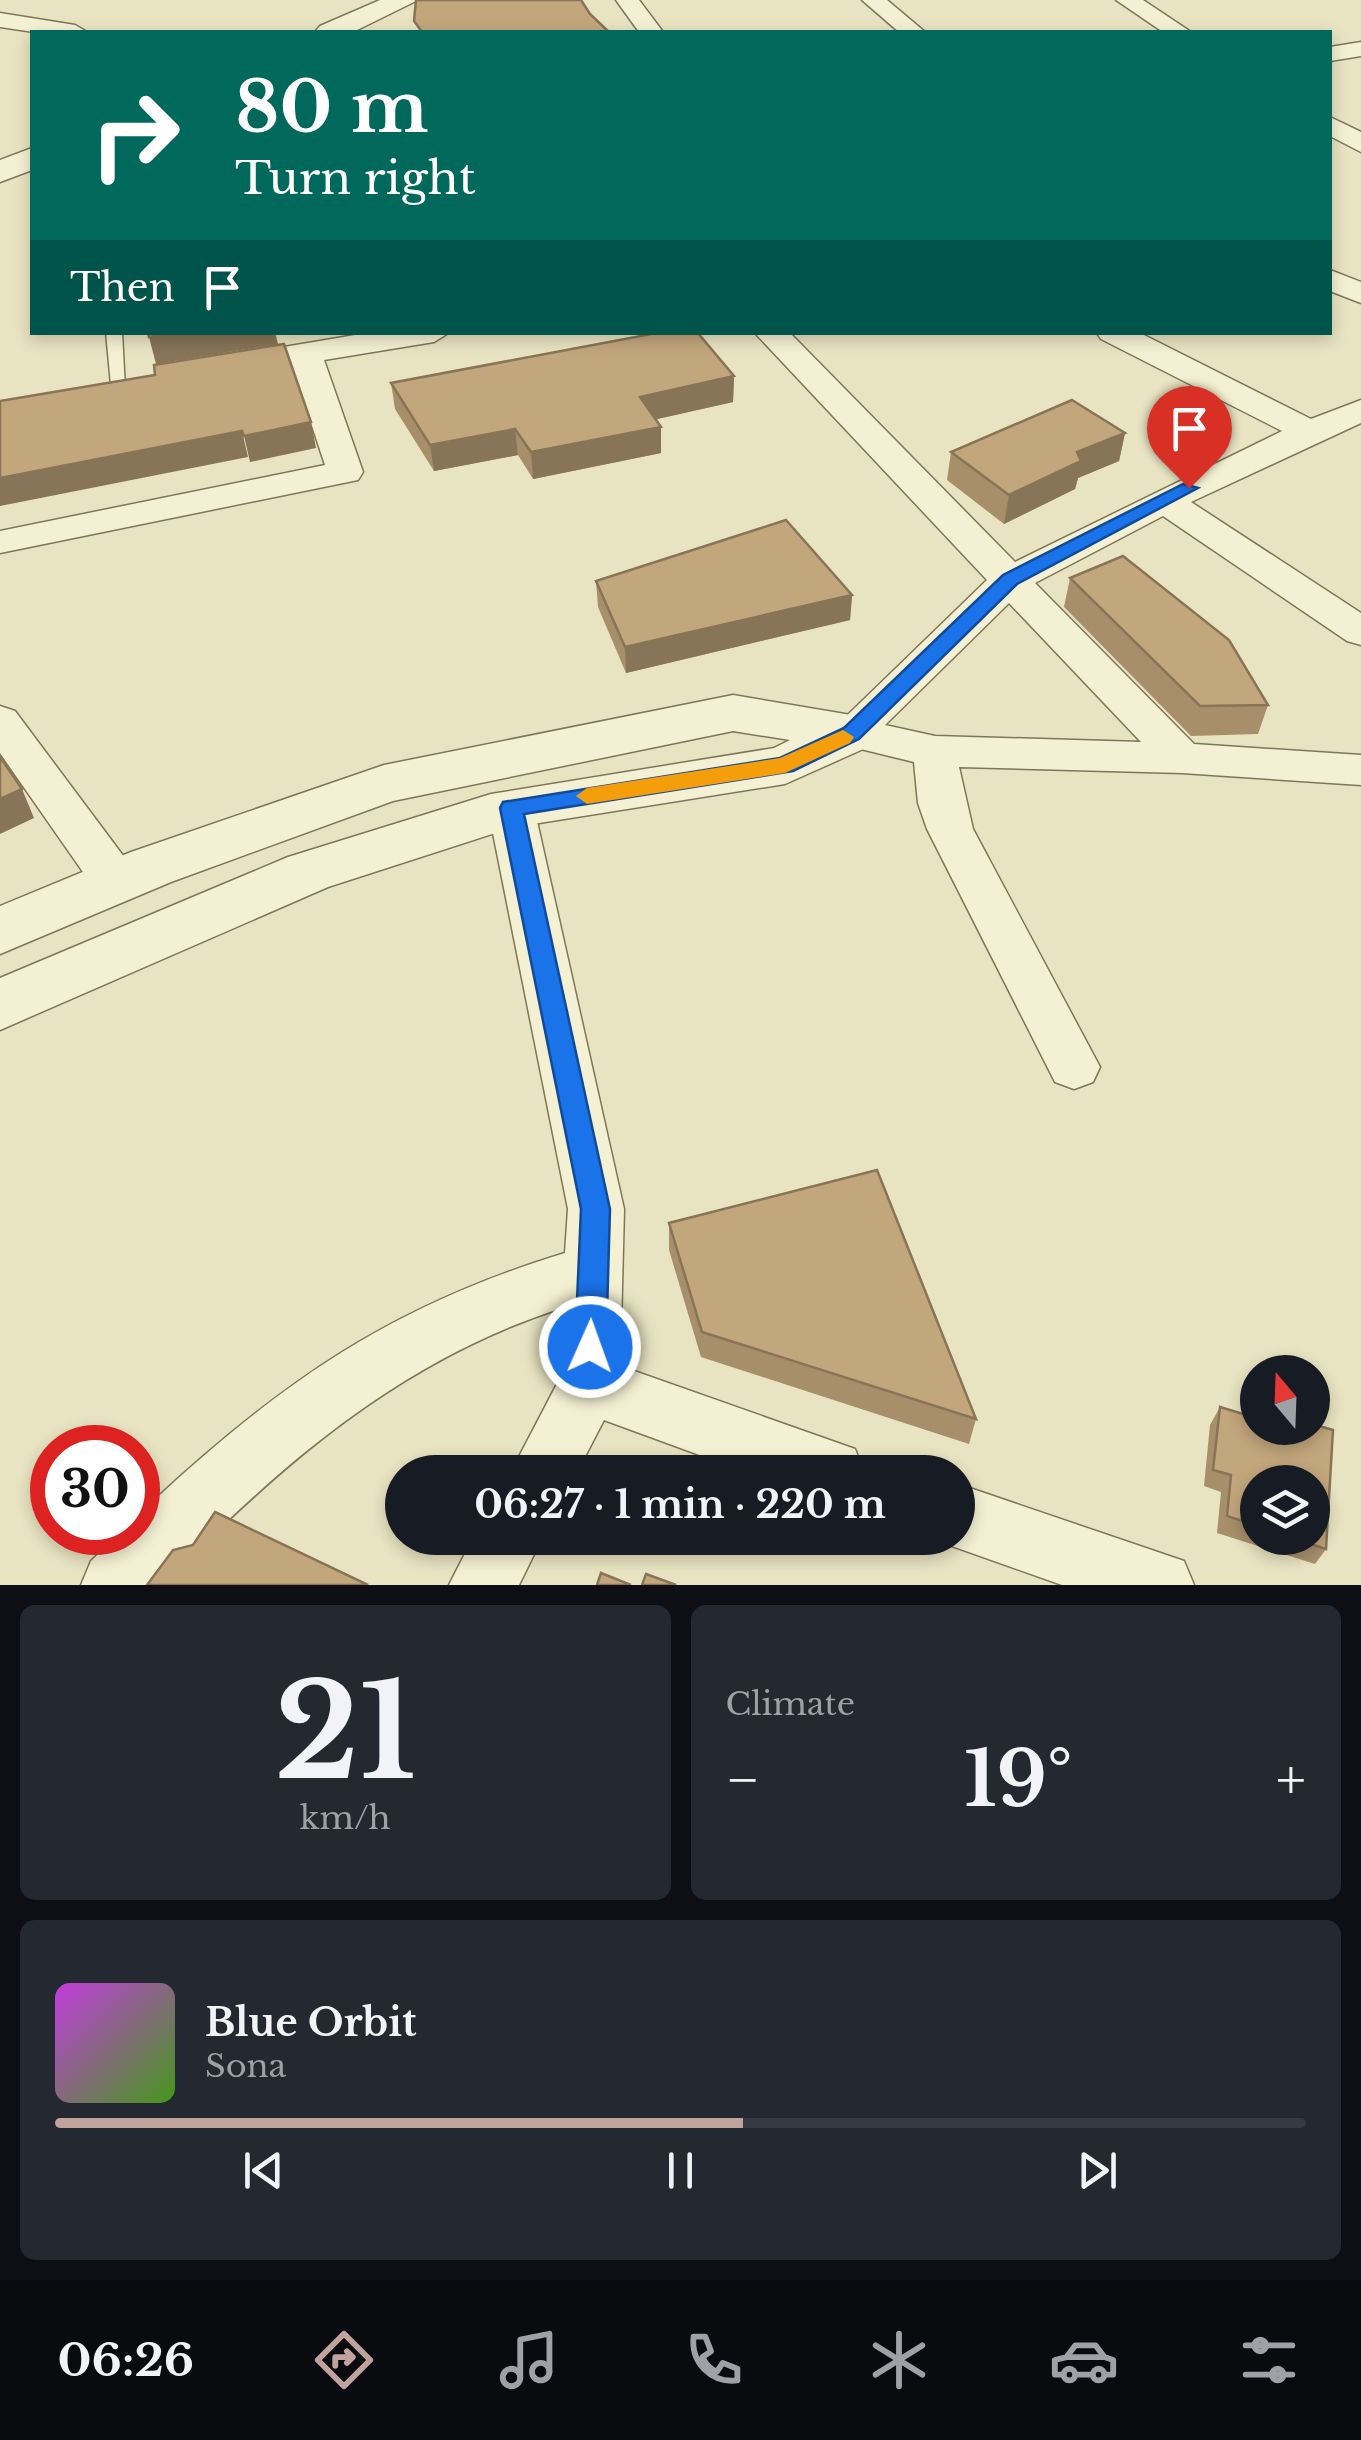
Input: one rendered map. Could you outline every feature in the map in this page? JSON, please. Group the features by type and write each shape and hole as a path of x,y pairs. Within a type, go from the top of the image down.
{"street":[{"path":"341,30 404,0"},
{"path":"627,0 650,30"},
{"path":"873,0 910,30"},
{"path":"1127,0 1176,30"},
{"path":"0,20 62,30"},
{"path":"1332,54 1361,49"},
{"path":"1332,126 1361,144"},
{"path":"0,172 30,159"},
{"path":"1332,279 1361,294"},
{"path":"249,363 305,354 346,340 401,335"},
{"path":"773,335 1182,758"},
{"path":"1118,335 1311,432"},
{"path":"0,542 346,472 305,354"},
{"path":"85,390 156,378"},
{"path":"0,1005 308,872 511,808 785,766 851,733 1010,580 1165,501 1361,410"},
{"path":"1165,501 1361,632"},
{"path":"0,931 116,882 384,784 733,713 935,750 1182,758 1361,770"},
{"path":"0,721 116,882"},
{"path":"935,750 941,803 950,829 1074,1067"},
{"path":"511,808 596,1209 589,1386 552,1455"},
{"path":"115,1585 232,1467 343,1379 456,1316 512,1293 594,1271"},
{"path":"589,1386 784,1455"},
{"path":"975,1524 1160,1585"},
{"path":"484,1585 499,1555"}],"lane":[{"path":"114,335 119,384"}],"building":[{"path":"416,0 581,0 607,30 421,30 414,21"},
{"path":"646,335 700,335 734,376 640,397 661,427 531,452 515,429 430,445 391,383"},
{"path":"284,344 311,422 244,436 242,431 0,478 0,401 155,375 154,365"},
{"path":"1072,400 1125,433 1077,452 1081,461 1009,495 951,452"},
{"path":"786,520 852,595 625,647 596,581"},
{"path":"1123,556 1229,640 1268,705 1200,706 1070,578"},
{"path":"0,757 22,789 0,799"},
{"path":"877,1170 976,1419 702,1332 669,1223"},
{"path":"1220,1407 1240,1413 1240,1445 1330,1445 1330,1429 1333,1430 1330,1481 1330,1465 1240,1465 1240,1520 1227,1516 1231,1475 1213,1470"},
{"path":"215,1512 368,1585 147,1585 173,1550 193,1545"},
{"path":"601,1573 631,1585 597,1585"},
{"path":"646,1574 676,1585 642,1585"}],"slow traffic":[{"path":"587,796 785,766 843,737"}],"route":[{"path":"590,1347 596,1209 511,808 785,766 851,733 1010,580 1189,488"}]}
